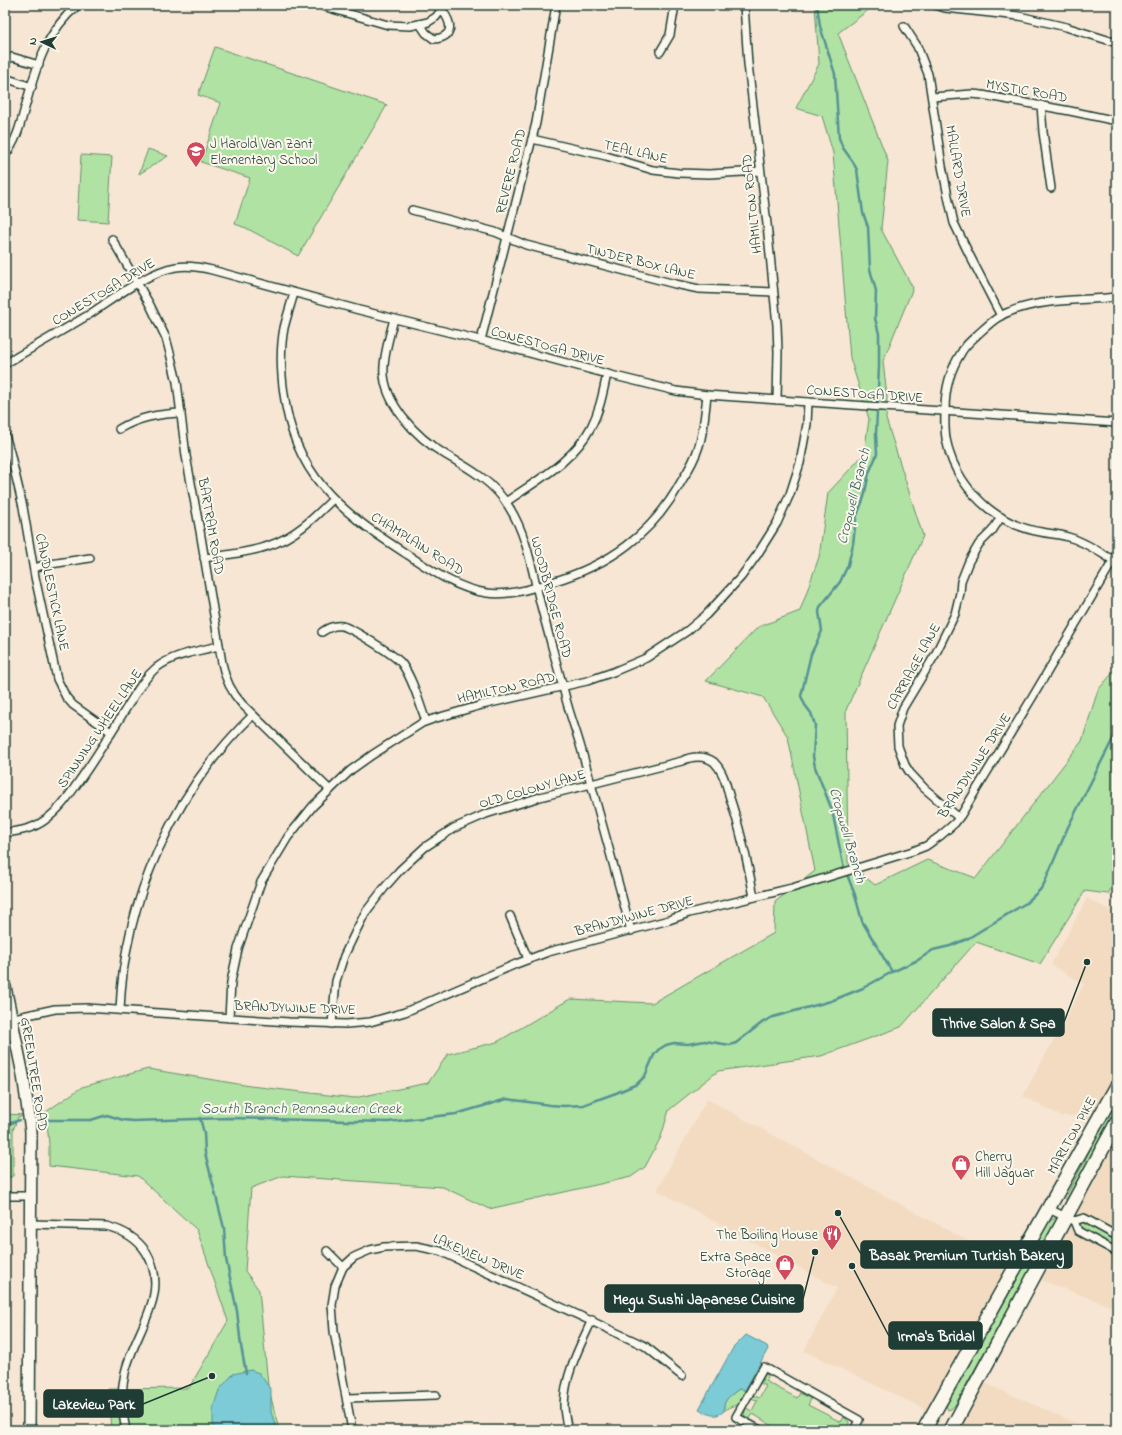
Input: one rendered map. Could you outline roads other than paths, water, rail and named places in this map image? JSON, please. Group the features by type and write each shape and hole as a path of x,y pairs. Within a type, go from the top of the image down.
{"highway":[{"name":"MARLTON PIKE","path":"924,1430 1117,1086"},
{"path":"951,1430 1070,1219 1117,1122"}],"main road":[{"name":"GREENTREE ROAD","path":"5,987 8,1019 23,1075 31,1132 29,1430"}],"street":[{"path":"5,155 15,140 39,65 49,40 55,29 78,5"},
{"path":"319,5 388,25 410,26 420,24 436,17 443,8 450,24 447,34 443,37 434,38 430,36 420,24"},
{"name":"REVERE ROAD","path":"481,340 532,139 544,79 556,5"},
{"path":"660,52 670,35 675,5"},
{"name":"HAMILTON ROAD","path":"744,5 748,64 767,224 773,292 778,352 777,400"},
{"path":"935,5 945,8 1019,16 1066,27 1117,43"},
{"name":"MALLARD DRIVE","path":"904,26 921,55 928,74 942,166 954,223 1001,316"},
{"path":"5,61 12,57 39,65"},
{"path":"5,78 32,87"},
{"name":"MYSTIC ROAD","path":"932,97 972,94 982,95 1117,121"},
{"path":"1041,106 1051,188"},
{"name":"TEAL LANE","path":"532,139 606,156 653,170 709,174 760,171"},
{"name":"TINDER BOX LANE","path":"412,210 481,228 507,236 526,245 675,284 699,289 773,292"},
{"name":"BARTRAM ROAD","path":"112,239 150,305 166,338 175,374 186,456 224,674 228,685 234,695 253,715 330,790"},
{"name":"CONESTOGA DRIVE","path":"5,364 55,336 137,284 165,270 187,266 212,270 294,293 676,391 707,395 1117,423"},
{"name":"CHAMPLAIN ROAD","path":"294,293 284,329 282,350 283,386 291,431 300,452 318,480 333,499 357,520 385,540 443,576 461,586 479,591 511,593 570,577 598,564 627,545 652,523 677,489 696,453 703,428 707,395"},
{"path":"1115,557 1076,539 1032,530 1015,524 989,509 970,491 954,465 946,439 945,411 949,379 961,353 967,344 1001,316 1009,312 1040,304 1117,298"},
{"name":"WOODBRIDGE ROAD","path":"394,319 385,358 384,376 386,388 404,420 427,441 484,479 506,502 522,534 631,930"},
{"path":"506,502 549,473 565,460 580,444 591,427 597,413 607,374"},
{"name":"HAMILTON ROAD","path":"229,1018 231,982 238,949 261,882 288,838 304,816 351,770 372,755 426,722 494,702 563,687 613,672 635,664 677,639 706,615 741,577 771,533 790,494 802,453 807,424 808,402"},
{"path":"119,429 131,422 148,417 181,414"},
{"name":"CANDLESTICK LANE","path":"5,435 22,507 57,679 61,689 73,705 111,732"},
{"path":"204,558 248,551 278,542 305,525 333,499"},
{"name":"CARRIAGE LANE","path":"958,817 924,788 910,773 901,756 898,746 897,726 903,708 935,655 955,614 961,581 971,557 979,544 992,531 1001,517"},
{"name":"BRANDYWINE DRIVE","path":"8,1019 66,1008 87,1008 332,1024 358,1024 370,1022 405,1012 528,959 566,947 689,913 792,888 920,849 940,836 958,817 973,796 1115,557"},
{"path":"34,568 90,558"},
{"path":"322,632 331,627 337,626 351,629 401,663 416,692 426,722"},
{"name":"SPINNING WHEEL LANE","path":"5,833 35,826 53,814 69,796 91,765 137,692 156,668 177,657 219,646"},
{"path":"120,1010 123,973 129,944 142,889 155,856 177,812 204,772 231,737 253,715"},
{"name":"OLD COLONY LANE","path":"332,1024 336,981 344,956 366,913 385,887 400,870 416,854 434,840 454,828 475,818 540,797 689,758 705,758 713,761 722,773 734,809 745,851 754,898"},
{"path":"510,916 528,959"},
{"path":"5,1196 31,1196"},
{"path":"1049,1209 1070,1219 1084,1218 1117,1236"},
{"path":"1070,1219 1078,1231 1117,1252"},
{"path":"31,1224 106,1226 118,1229 128,1234 139,1243 148,1256 154,1271 155,1287 151,1307 130,1356 125,1374 123,1400 126,1430"},
{"name":"LAKEVIEW DRIVE","path":"352,1430 334,1331 332,1305 335,1286 343,1267 354,1257 370,1250 384,1247 416,1246 440,1251 592,1320 645,1346 682,1376"},
{"path":"327,1251 343,1267"},
{"path":"568,1430 564,1407 565,1387 569,1371 592,1320"},
{"path":"760,1430 736,1417 764,1367 859,1420 854,1430"},
{"path":"347,1398 436,1395"}],"water":[{"path":"746,1335 767,1346 768,1349 745,1390 739,1389 730,1396 724,1404 724,1411 718,1415 705,1413 699,1409 733,1348"},
{"path":"251,1370 259,1373 271,1390 271,1412 277,1430 213,1430 213,1408 219,1390 233,1374"}],"waterway":[{"name":"Cropwell Branch","path":"817,5 820,26 835,74 839,138 843,148 857,170 863,213 868,227 870,269 876,291 875,318 879,334 876,434 877,454 869,473 864,497 856,518 853,544 848,565 840,582 820,607 819,612 822,631 811,654 801,696 811,713 815,725 813,756 815,767 832,810 843,864 855,895 862,921 892,972"},
{"name":"South Branch Pennsauken Creek","path":"40,1120 91,1120 107,1115 123,1120 133,1121 228,1118 388,1122 456,1114 507,1099 550,1105 583,1105 637,1084 645,1076 654,1055 658,1050 666,1045 674,1043 688,1044 705,1041 730,1045 736,1043 763,1022 773,1017 831,1001 863,988 918,960 933,950 950,946 967,939 1026,903 1040,890 1044,884 1068,827 1117,731"},
{"path":"200,1118 204,1133 205,1153 224,1228 226,1259 237,1311 246,1373"},
{"name":"South Branch Pennsauken Creek","path":"5,1125 20,1120"}],"place":[{"name":"J Harold Van Zant Elementary School","path":"196,168"},
{"name":"Thrive Salon & Spa","path":"1087,962"},
{"name":"Cherry Hill Jaguar","path":"961,1181"},
{"name":"Basak Premium Turkish Bakery","path":"838,1213"},
{"name":"The Boiling House","path":"832,1251"},
{"name":"Megu Sushi Japanese Cuisine","path":"815,1252"},
{"name":"Irma's Bridal","path":"852,1266"},
{"name":"Extra Space Storage","path":"785,1281"},
{"name":"Lakeview Park","path":"212,1376"}]}
